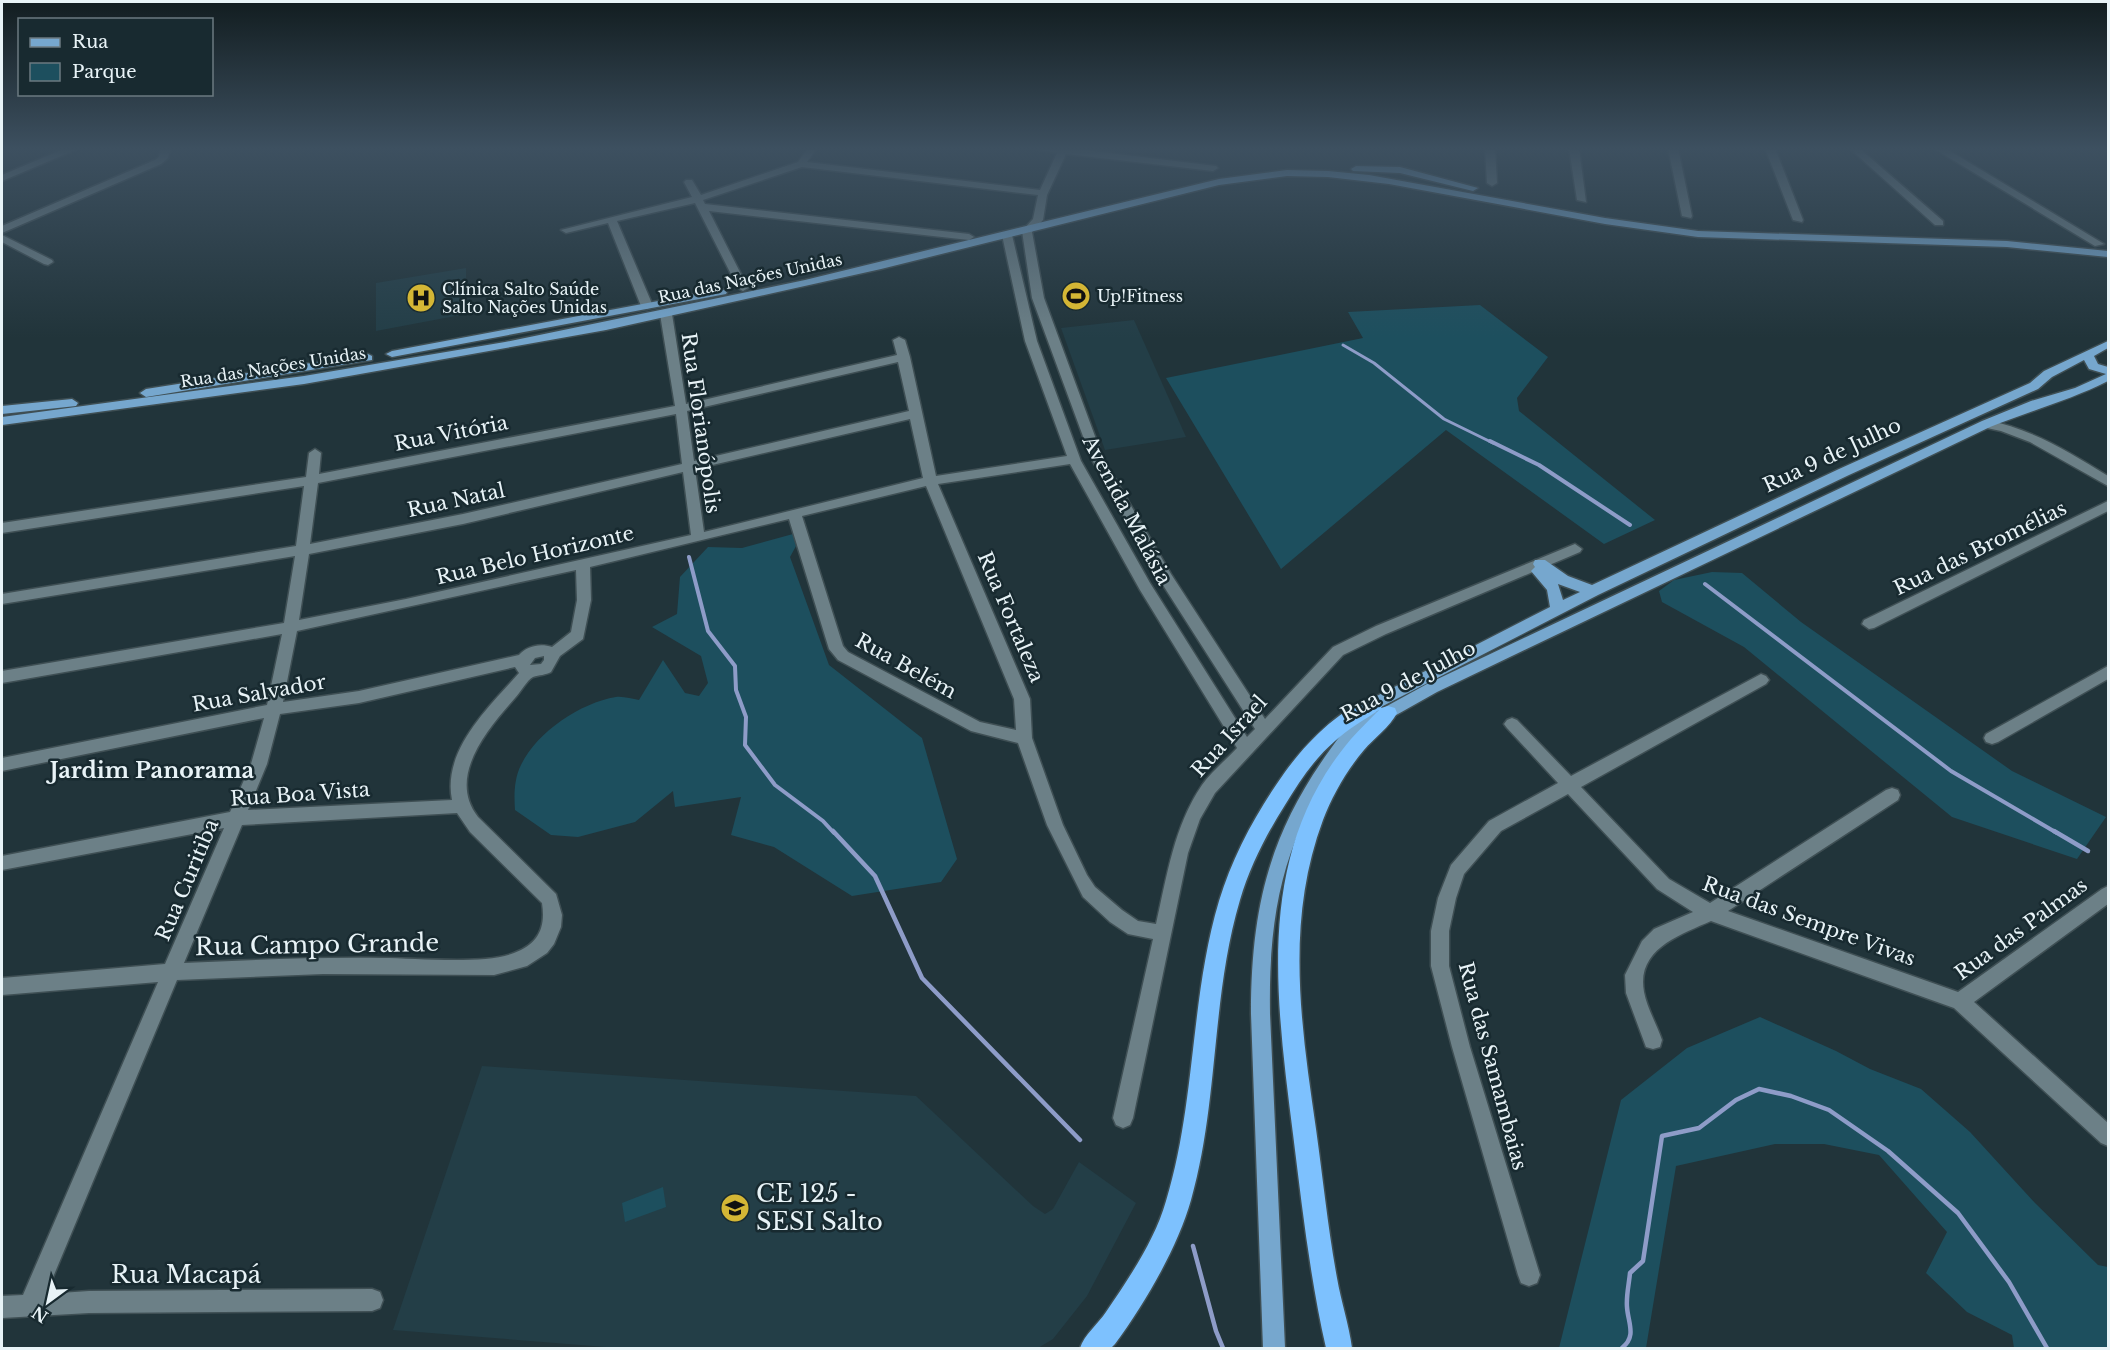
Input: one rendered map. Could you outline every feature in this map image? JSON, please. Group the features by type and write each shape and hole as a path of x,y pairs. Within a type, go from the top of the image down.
{"highway":[{"path":"1093,1348 1128,1301 1148,1269 1165,1237 1179,1200 1197,1107 1215,969 1225,918 1243,861 1266,819 1302,764 1328,735 1381,708"},
{"path":"1339,1348 1324,1277 1292,1043 1286,991 1286,949 1296,877 1312,819 1322,797 1352,750 1369,730 1381,708"}],"main road":[{"path":"1038,220 1073,211"},
{"name":"Rua das Nações Unidas","path":"2,422 240,390 510,339 647,306 743,288 969,237 1023,228 1097,211"},
{"name":"Rua das Nações Unidas","path":"1554,211 1698,234 2007,244 2109,254"},
{"path":"1595,211 1688,226 2013,237 2104,244"},
{"name":"Rua das Nações Unidas","path":"2,410 105,399 666,314 1007,235 1023,228"},
{"name":"Rua 9 de Julho","path":"1274,1348 1271,1222 1260,1009 1266,909 1279,862 1306,796 1333,754 1381,708 1557,609 1834,477 2034,386 2048,374 2109,344"},
{"path":"2086,354 2093,366 2109,371"},
{"name":"Rua 9 de Julho","path":"1381,708 1443,683 1986,424 2035,404 2079,391 2109,377"},
{"path":"73,413 62,410 70,406 105,399"},
{"path":"1537,566 1563,580 1593,591"},
{"path":"1537,566 1554,588 1557,609"}],"street":[{"path":"2,230 45,211"},
{"path":"566,230 659,211"},
{"path":"704,211 743,288"},
{"path":"763,211 969,237"},
{"path":"1023,228 1038,220 1038,211"},
{"path":"1687,211 1688,216"},
{"path":"1794,211 1798,220"},
{"path":"1925,211 1939,223"},
{"path":"2047,211 2104,244"},
{"path":"612,220 647,306"},
{"name":"Avenida Malásia","path":"1023,228 1038,298 1096,454 1117,496 1169,583 1263,729"},
{"name":"Avenida Malásia","path":"1007,235 1031,338 1074,459 1146,589 1246,749"},
{"path":"2,238 48,262"},
{"name":"Rua Florianópolis","path":"666,314 698,538"},
{"path":"1041,328 1052,338 1045,347 1031,338 1041,328"},
{"name":"Rua Fortaleza","path":"899,340 930,480 1022,699 1024,738 1064,846 1089,892 1116,916 1134,928 1162,933"},
{"name":"Rua Vitória","path":"2,528 312,480 681,409 904,357"},
{"name":"Rua Natal","path":"2,599 303,550 463,519 914,414"},
{"path":"1986,424 2028,436 2109,482"},
{"name":"Rua Curitiba","path":"30,1305 259,764 276,709 291,627 315,453"},
{"name":"Rua Belo Horizonte","path":"2,677 291,627 583,565 930,480 1074,459 1081,466 1089,465 1096,454"},
{"name":"Rua das Bromélias","path":"1869,624 2109,506"},
{"name":"Rua Belém","path":"794,513 836,649 843,656 976,727 1024,738"},
{"name":"Rua Israel","path":"1123,1118 1180,853 1192,817 1209,788 1338,651 1381,630 1575,549"},
{"name":"Rua Salvador","path":"2,764 276,709 359,697 526,666 536,651 544,650 551,655 579,635 584,600 583,565"},
{"path":"1153,572 1159,572 1169,583 1161,598 1146,589 1153,572"},
{"path":"462,806 457,782 466,750 526,666"},
{"path":"1992,738 2109,672"},
{"name":"Rua das Samambaias","path":"1529,1275 1440,966 1440,931 1457,870 1495,826 1761,680"},
{"name":"Rua das Sempre Vivas","path":"1512,724 1663,884 1710,913 1960,1001 2109,1136"},
{"path":"1653,1040 1635,993 1634,975 1648,947 1660,935 1710,913 1892,795"},
{"name":"Rua Boa Vista","path":"2,863 237,818 462,806"},
{"name":"Rua Campo Grande","path":"2,986 170,972 323,966 494,967 516,964 534,955 550,935 555,914 550,900 496,847 462,806"},
{"name":"Rua das Palmas","path":"1960,1001 2109,894"},
{"name":"Rua Macapá","path":"2,1307 372,1300"}],"shaded area":[{"name":"Clínica Salto Saúde Salto Nações Unidas","path":"466,268 466,314 376,331 376,283"},
{"path":"1134,320 1186,437 1105,450 1061,328"},
{"name":"CE 125 - SESI Salto","path":"482,1066 916,1096 1033,1206 1045,1214 1053,1209 1079,1162 1136,1203 1087,1296 1053,1339 1038,1348 618,1348 393,1330"}],"green space":[{"path":"1480,305 1548,357 1517,398 1519,411 1655,520 1604,544 1446,430 1281,569 1166,378 1363,338 1348,312"},
{"path":"793,534 796,546 790,557 829,665 922,738 957,859 941,882 852,896 774,847 731,835 741,797 675,807 673,791 635,822 578,837 551,835 515,810 517,776 528,753 549,731 574,712 602,700 616,697 639,700 663,660 685,693 699,696 708,683 701,656 652,627 677,614 680,577 708,547 742,548"},
{"path":"1712,572 1742,573 1801,622 2012,771 2106,817 2077,859 1952,817 1744,647 1662,602 1659,591 1674,580"},
{"path":"1760,1017 1870,1069 1921,1089 1970,1132 2035,1203 2098,1265 2108,1267 2108,1348 2014,1348 2012,1335 1967,1312 1926,1273 1947,1232 1879,1155 1824,1144 1775,1144 1676,1166 1646,1348 1559,1348 1621,1100 1687,1048"},
{"path":"663,1187 666,1207 625,1222 622,1203"}],"waterway":[{"path":"1343,345 1374,363 1444,419 1493,443"},
{"path":"1490,441 1539,465 1630,525"},
{"path":"689,557 708,631 735,666 736,690 746,717 745,745 775,785 823,821 834,833"},
{"path":"1705,584 1951,771 2057,833"},
{"path":"833,831 875,876 922,978 1080,1140"},
{"path":"2054,831 2088,851"},
{"path":"1622,1348 1627,1343 1630,1334 1627,1303 1630,1273 1643,1261 1662,1136 1699,1128 1736,1100 1759,1089 1791,1096 1829,1110 1888,1151 1958,1213 2009,1282 2047,1348"},
{"path":"1193,1246 1216,1331 1223,1348"}],"place":[{"name":"Up!Fitness","path":"1076,296"},
{"name":"Clínica Salto Saúde Salto Nações Unidas","path":"421,298"},
{"name":"CE 125 - SESI Salto","path":"735,1208"}],"district":[{"name":"Jardim Panorama","path":"152,770"}]}
